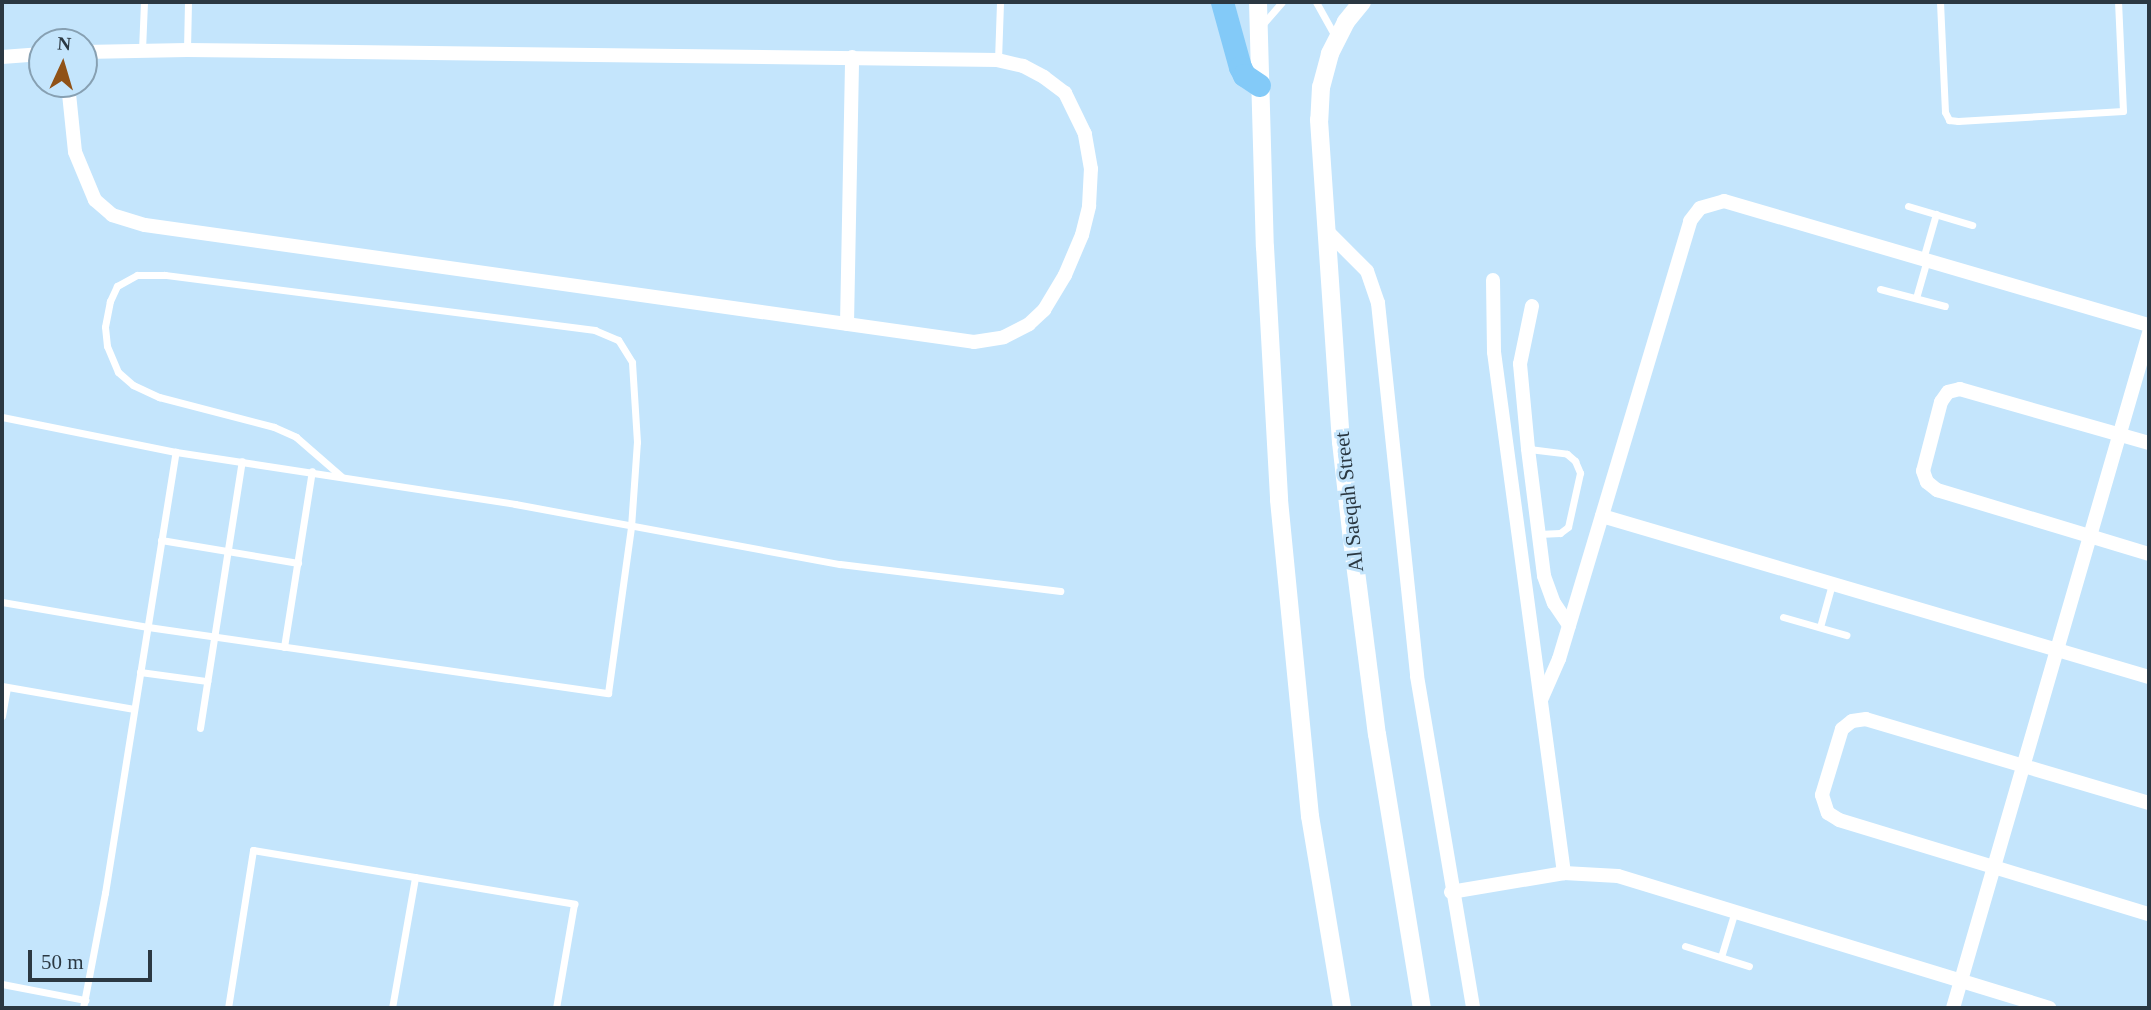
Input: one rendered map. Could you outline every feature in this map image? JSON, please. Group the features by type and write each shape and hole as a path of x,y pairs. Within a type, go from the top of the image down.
{"highway":[{"path":"1222,2 1240,67 1244,75 1259,85"}],"street":[{"path":"1258,2 1271,376 1288,609 1310,816 1342,1008"},
{"name":"Al Saeqah Street","path":"1363,2 1336,39 1325,70 1319,104 1326,230 1342,442 1355,567 1381,757 1422,1008"},
{"path":"69,98 75,152 80,170 95,200 112,215 145,225 974,342 1004,337 1029,324 1044,310 1065,275 1082,235 1088,206 1091,169 1085,134 1065,93 1044,77 1023,66 998,60 187,50 98,52"},
{"path":"2,57 28,55"},
{"path":"847,324 852,57"},
{"path":"1541,700 1555,673 1690,221 1700,208 1724,201 2149,325"},
{"path":"1326,230 1367,271 1378,303 1417,676 1472,1008"},
{"path":"1493,279 1494,352 1564,873"},
{"path":"1532,306 1520,364 1528,449 1548,591 1569,625"},
{"path":"1953,1008 2149,334"},
{"path":"2149,443 1966,390 1948,393 1941,402 1923,465 1924,477 1932,487 2149,554"},
{"path":"1602,516 2149,677"},
{"path":"2149,803 1858,719 1847,724 1839,734 1822,801 1828,813 1839,820 2149,914"},
{"path":"1451,892 1564,873 1618,876 2049,1008"}],"lane":[{"path":"142,50 144,2"},
{"path":"187,50 188,2"},
{"path":"998,60 1000,2"},
{"path":"1259,29 1282,2"},
{"path":"1316,2 1336,39"},
{"path":"1940,2 1945,112 1949,120 1958,121 2123,111 2118,2"},
{"path":"1908,206 1972,225"},
{"path":"1916,298 1936,214"},
{"path":"2,602 148,627 608,693 631,527 637,442 632,362 618,340 595,330 165,275 138,275 117,286 110,301 105,327 107,346 118,372 125,379 159,397 274,427 296,437 341,476"},
{"path":"1880,289 1945,306"},
{"path":"2,416 176,452 515,504 840,564 1060,591"},
{"path":"1528,449 1567,454 1575,461 1580,472 1568,527 1560,533 1539,534"},
{"path":"2,984 84,1004 176,452"},
{"path":"201,729 242,461"},
{"path":"284,647 312,471"},
{"path":"162,540 298,563"},
{"path":"1820,627 1832,584"},
{"path":"1783,617 1846,635"},
{"path":"140,672 207,681"},
{"path":"2,716 5,686 134,709"},
{"path":"228,1008 253,850 574,904 556,1008"},
{"path":"392,1008 415,877"},
{"path":"1721,957 1735,911"},
{"path":"1685,946 1749,966"}]}
